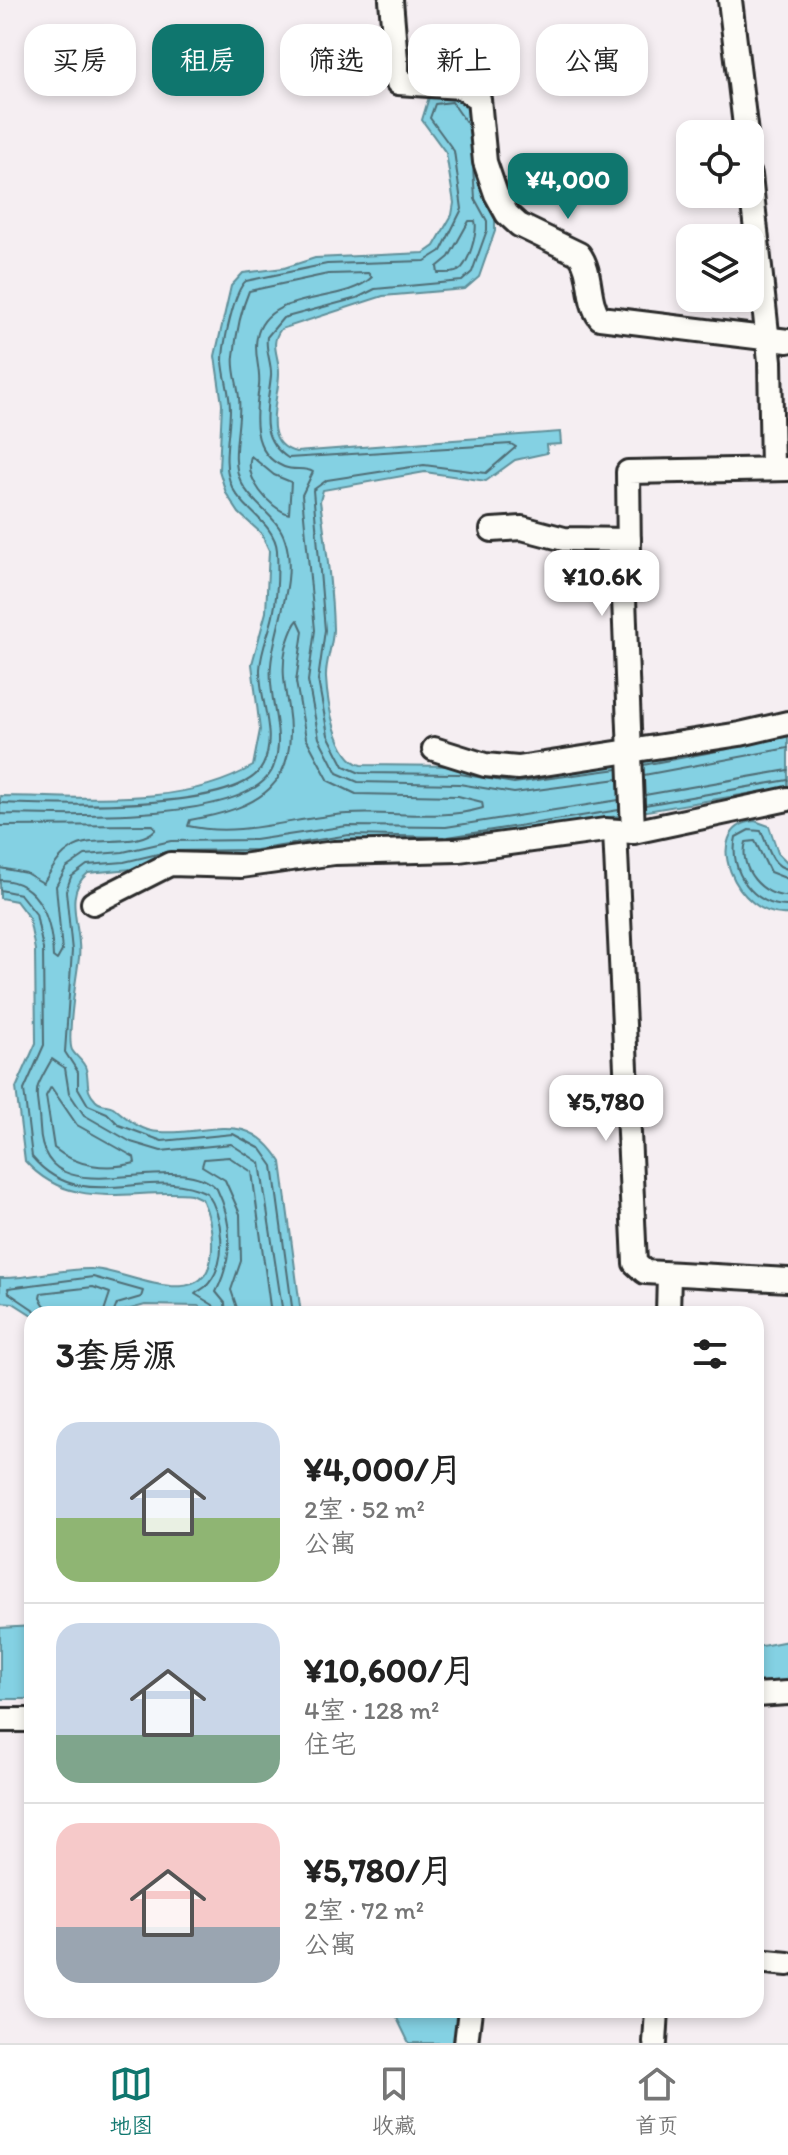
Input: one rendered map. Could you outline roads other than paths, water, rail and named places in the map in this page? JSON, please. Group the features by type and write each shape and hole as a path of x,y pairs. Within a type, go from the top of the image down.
{"street":[{"path":"391,0 398,83 461,87 479,99 485,162 496,194 515,222 579,254 585,263 594,309 600,318 778,341"},
{"path":"730,0 744,120"},
{"path":"756,208 778,341 780,468 628,472 629,540 624,598 630,756 627,827 635,1263 645,1272 788,1280"},
{"path":"492,530 522,528 564,539 629,540"},
{"path":"434,749 506,768 630,756 788,723"},
{"path":"93,903 170,864 241,866 334,853 459,850 627,827 788,799"},
{"path":"668,1306 669,1274"},
{"path":"764,1694 788,1693"},
{"path":"0,1720 24,1720"},
{"path":"764,1962 788,1964"},
{"path":"466,2043 469,2018"},
{"path":"655,2043 657,2018"}],"water":[{"path":"452,96 460,98 480,128 481,192 495,219 495,231 479,277 465,289 383,296 281,329 275,345 279,372 274,418 277,439 284,447 296,452 560,432 561,444 546,445 547,453 515,460 486,481 425,472 323,490 320,501 333,629 326,678 334,728 345,752 361,765 461,766 788,729 788,787 506,835 88,873 80,882 74,902 79,958 70,1043 85,1066 90,1093 98,1103 113,1107 146,1129 178,1132 241,1129 268,1145 281,1162 300,1306 24,1306 24,1310 13,1303 0,1302 0,1278 92,1269 160,1285 178,1286 193,1284 205,1275 211,1259 212,1236 202,1199 191,1194 82,1193 43,1177 25,1161 16,1088 36,1043 35,950 29,918 16,901 0,898 0,796 97,798 162,794 225,780 253,766 260,730 252,664 266,612 269,550 261,533 239,513 226,493 219,470 222,404 215,356 231,286 243,273 284,268 315,258 424,253 434,246 452,215 454,203 446,153 422,120 429,97"},
{"path":"755,821 769,826 778,853 788,863 788,914 769,912 753,902 731,872 727,854 729,839 738,827"},
{"path":"24,1626 24,1699 0,1699 0,1628"},
{"path":"788,1641 788,1680 764,1682 764,1646"},
{"path":"397,2018 462,2018 457,2043 409,2043"}]}
